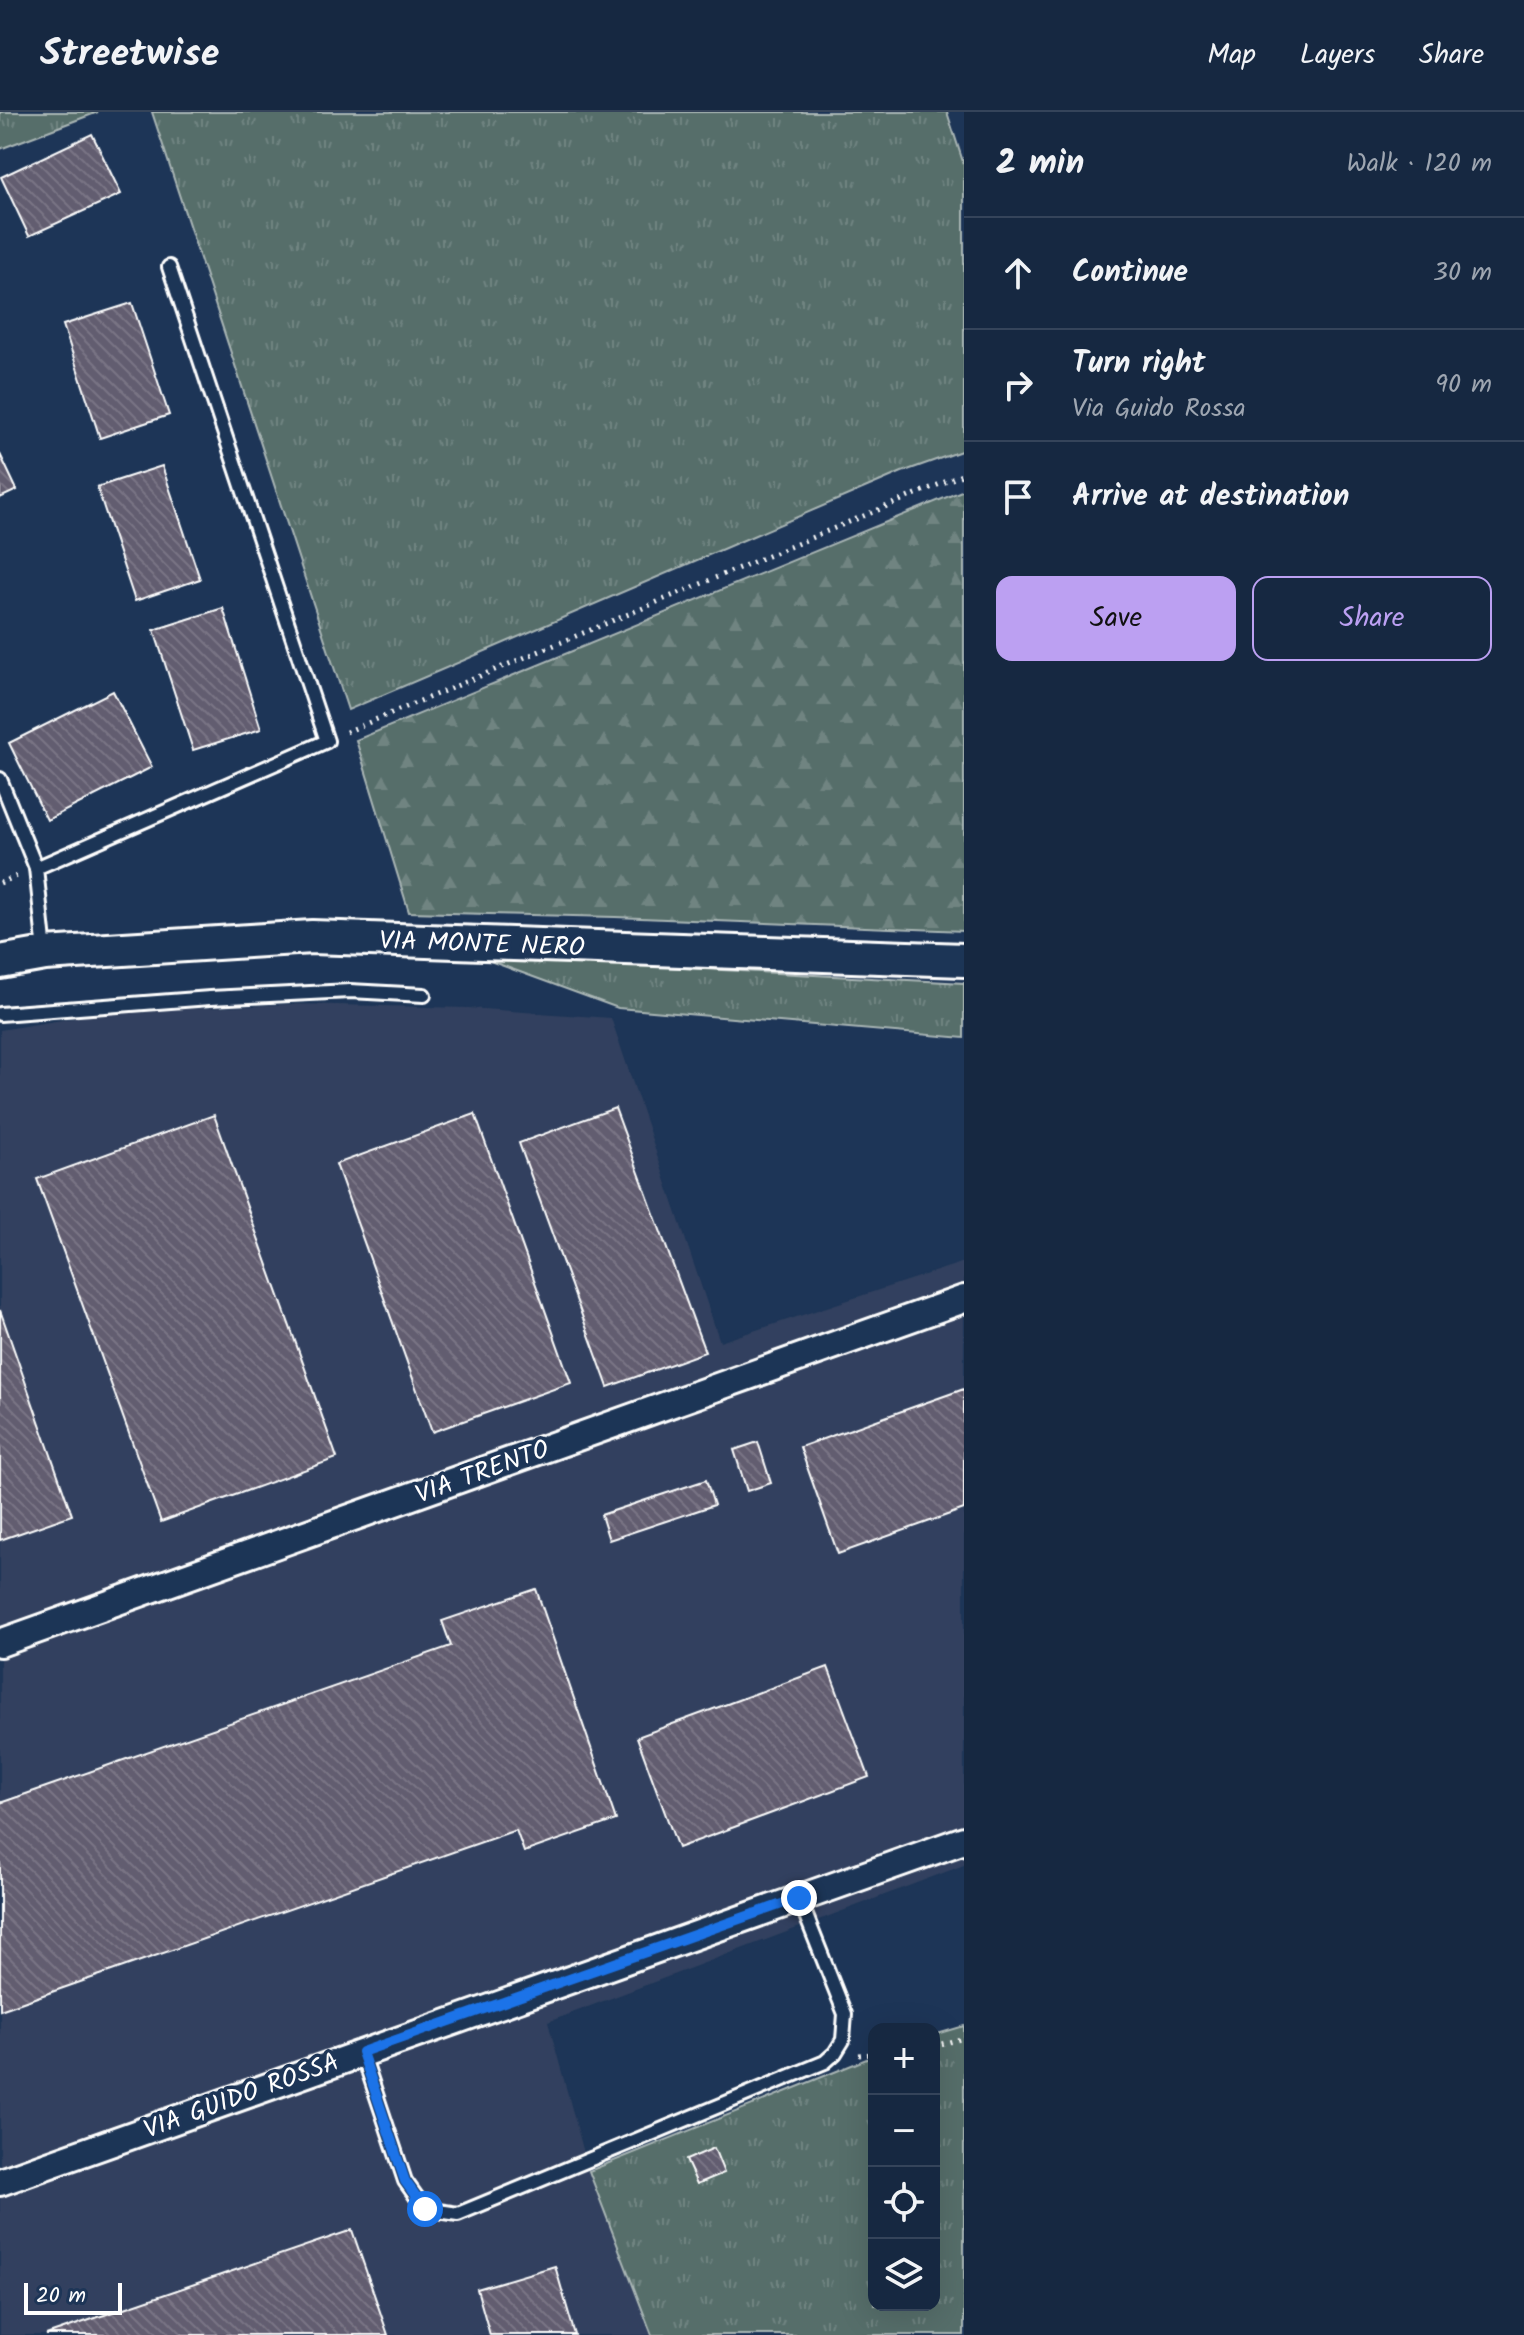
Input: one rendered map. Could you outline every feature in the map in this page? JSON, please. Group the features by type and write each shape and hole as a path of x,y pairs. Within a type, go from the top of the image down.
{"street":[{"name":"VIA MONTE NERO","path":"0,962 45,954 312,937 964,960"},
{"name":"VIA TRENTO","path":"0,1643 964,1299"},
{"path":"799,1898 964,1840"},
{"name":"VIA GUIDO ROSSA","path":"0,2182 799,1898"}],"lane":[{"path":"36,868 327,741 169,267"},
{"path":"0,779 36,868 45,954"},
{"path":"0,1014 350,991 424,995"},
{"path":"362,2052 405,2181 425,2209 458,2214 825,2062 835,2053 843,2040 845,2014 799,1898"}],"path":[{"path":"327,741 964,474"},
{"path":"940,2044 964,2038"}],"shaded area":[{"path":"292,1004 468,1008 611,1018 720,1342 964,1262 964,1865 548,2022 589,2171 652,2335 0,2335 0,1030 111,1012"}],"green space":[{"path":"0,112 98,112 0,149"},
{"path":"152,112 947,112 964,165 964,450 902,472 348,710"},
{"path":"964,490 964,931 409,912 356,740"},
{"path":"479,957 964,983 964,1038 618,1008"},
{"path":"964,2026 964,2335 652,2335 589,2171 868,2058 868,2311 940,2311 940,2033"}],"building":[{"path":"92,134 121,194 29,236 1,177"},
{"path":"132,303 169,415 100,438 63,325"},
{"path":"0,454 17,490 0,498"},
{"path":"162,466 200,579 135,601 97,487"},
{"path":"223,608 261,729 193,750 154,630"},
{"path":"113,691 152,767 47,820 9,743"},
{"path":"615,1108 705,1352 608,1387 519,1143"},
{"path":"475,1114 571,1383 432,1432 336,1164"},
{"path":"214,1115 337,1458 161,1522 37,1179"},
{"path":"0,1310 72,1515 0,1540"},
{"path":"964,1389 964,1509 838,1554 800,1447"},
{"path":"758,1442 771,1483 747,1491 734,1450"},
{"path":"706,1480 714,1505 609,1540 601,1515"},
{"path":"536,1589 616,1820 524,1852 516,1830 0,2010 0,1803 451,1646 442,1621"},
{"path":"828,1667 869,1777 678,1848 637,1737"},
{"path":"714,2148 724,2173 697,2184 686,2160"},
{"path":"352,2230 388,2335 46,2335"},
{"path":"555,2266 575,2335 490,2335 477,2289"}],"route":[{"path":"425,2209 405,2181 362,2052 799,1898"}]}
